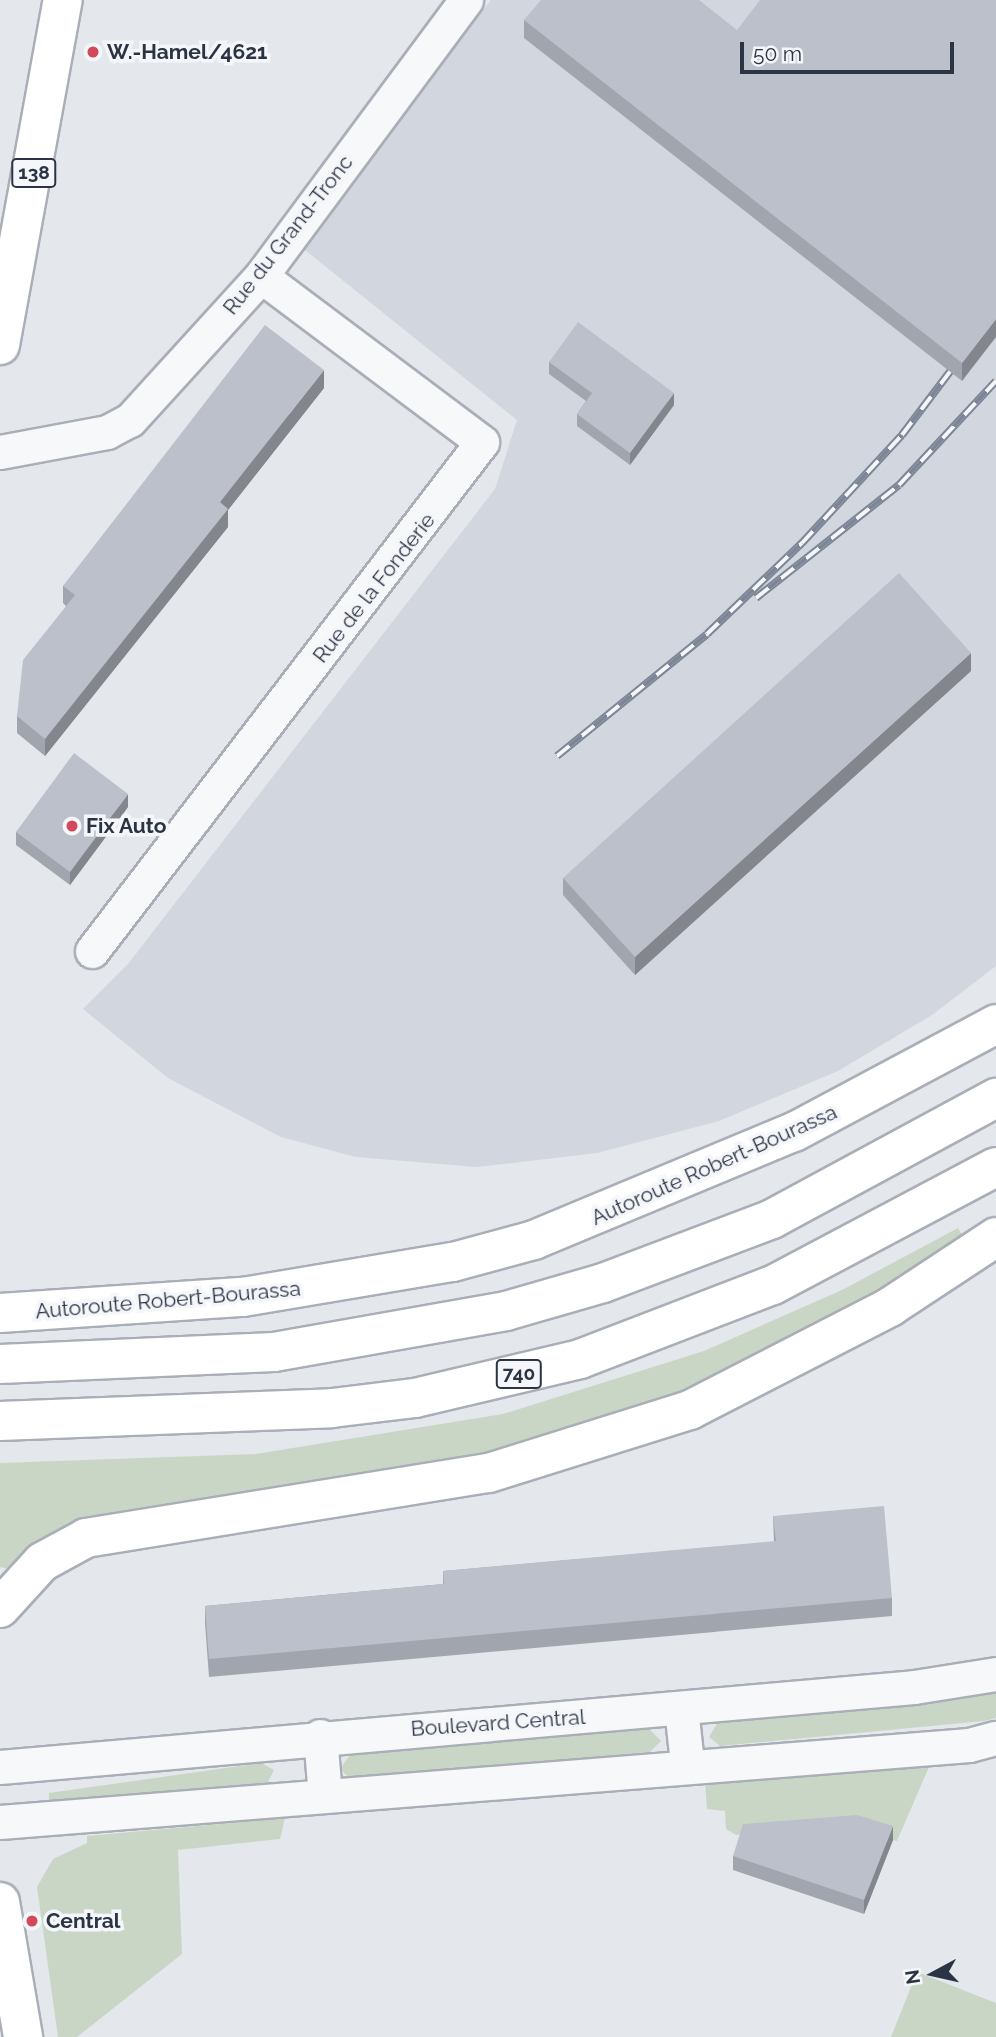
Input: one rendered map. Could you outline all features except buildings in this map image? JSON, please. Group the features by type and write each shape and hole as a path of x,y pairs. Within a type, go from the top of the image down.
{"main road":[{"name":"138","path":"0,345 63,0"},
{"name":"Autoroute Robert-Bourassa","path":"0,1313 243,1297 453,1262 534,1240 794,1132 996,1024"},
{"path":"0,1364 274,1352 506,1311 603,1283 772,1219 996,1098"},
{"name":"740","path":"0,1421 332,1408 415,1398 580,1359 773,1285 996,1167"},
{"path":"0,1608 42,1562 86,1538 489,1473 691,1410 866,1320 996,1237"},
{"path":"0,1902 23,2037"}],"street":[{"name":"Rue du Grand-Tronc","path":"0,452 107,432 130,419 261,276 466,0"},
{"name":"Rue de la Fonderie","path":"92,951 482,442 261,276"},
{"name":"Boulevard Central","path":"0,1767 320,1736 681,1708 996,1674"},
{"path":"681,1708 687,1763"},
{"path":"320,1736 325,1795"},
{"path":"0,1822 687,1763 987,1746"}],"shaded area":[{"path":"491,0 996,0 996,966 932,1015 838,1071 719,1121 597,1153 477,1167 356,1157 281,1137 168,1078 83,1009 128,964 495,489 517,420 300,246"}],"green space":[{"path":"958,1228 966,1242 750,1368 545,1445 25,1554 9,1569 0,1567 0,1463 256,1454 503,1414 704,1351 842,1290"},
{"path":"996,1691 996,1718 984,1721 720,1746 709,1737 718,1722"},
{"path":"648,1728 661,1741 650,1752 351,1779 340,1769 350,1755"},
{"path":"261,1763 274,1770 266,1786 49,1805 49,1793"},
{"path":"872,1766 929,1767 897,1841 816,1824 736,1835 726,1829 725,1811 707,1809 705,1780"},
{"path":"285,1818 280,1839 178,1850 182,1954 77,2037 58,2037 37,1887 53,1859 87,1843 87,1836"},
{"path":"917,1972 996,2003 996,2037 891,2037"}],"railway":[{"path":"557,756 707,634 802,543 902,435 961,357"},
{"path":"756,598 899,485 996,381"}],"place":[{"name":"W.-Hamel/4621","path":"93,52"},
{"name":"Fix Auto","path":"72,826"},
{"name":"Central","path":"32,1921"}]}
